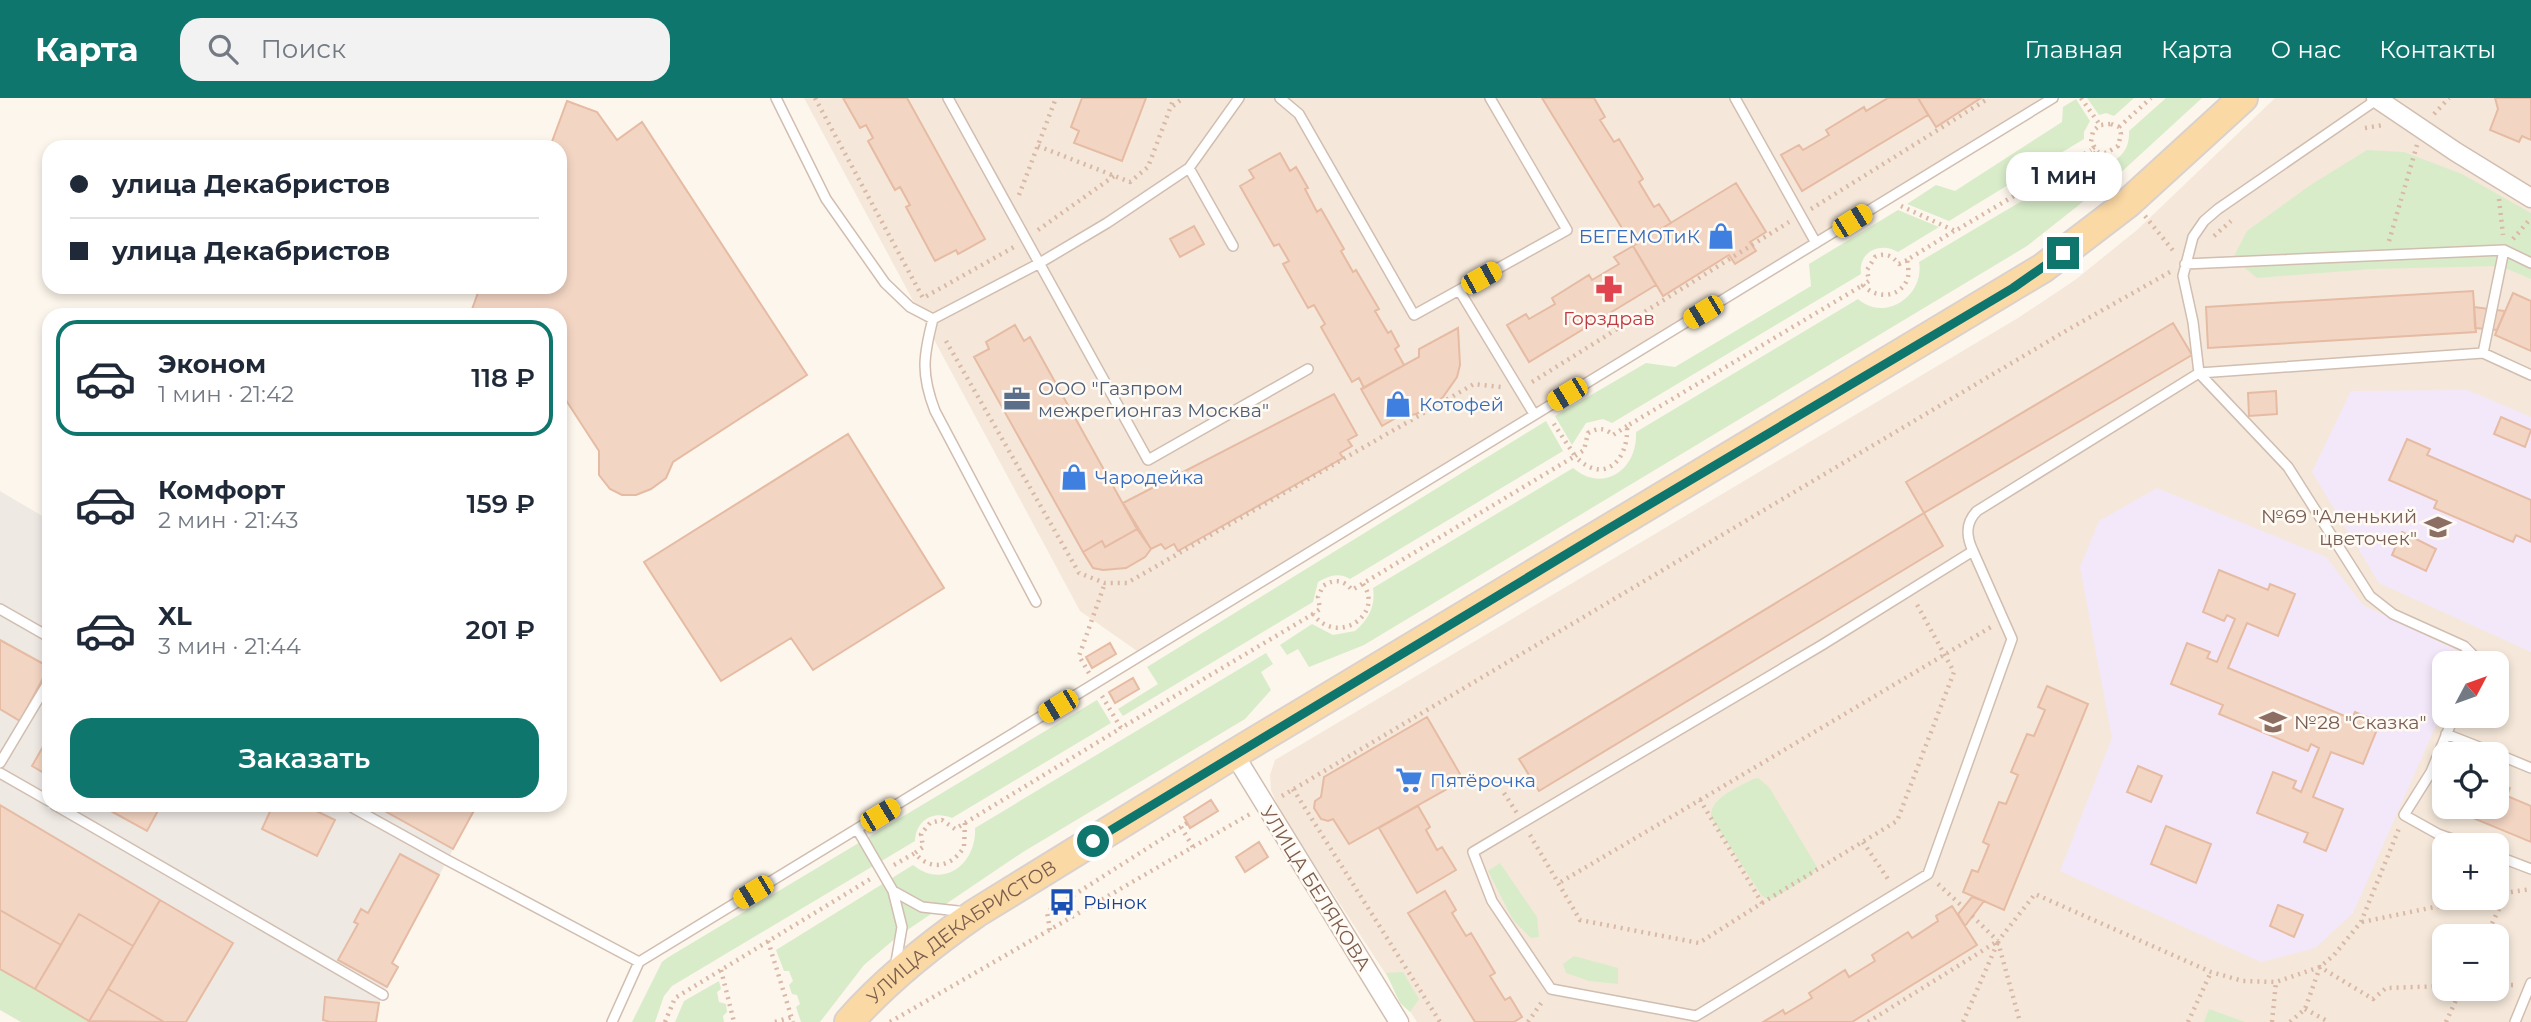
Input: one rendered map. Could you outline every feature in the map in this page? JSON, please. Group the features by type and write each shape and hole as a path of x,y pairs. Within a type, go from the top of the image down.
{"main road":[{"name":"УЛИЦА ДЕКАБРИСТОВ","path":"849,1022 893,977 976,913 1234,754 2013,288 2131,200 2243,98"}],"street":[{"path":"2378,98 2421,129 2531,198"},
{"name":"УЛИЦА БЕЛЯКОВА","path":"1234,754 1399,1022"}],"lane":[{"path":"776,98 826,199 886,283 911,307 933,319"},
{"path":"948,98 1148,460 1308,369"},
{"path":"933,319 1038,264 1107,223 1189,168 1238,98"},
{"path":"1280,98 1299,114 1414,315 1567,230 1490,98"},
{"path":"1735,98 1816,243"},
{"path":"611,1022 639,962 2053,98"},
{"path":"2378,98 2204,221 2193,237 2183,276 2193,322 2199,373 2288,467 2370,596 2393,614 2464,646 2469,651"},
{"path":"1189,168 1233,246"},
{"path":"2185,264 2504,250 2531,263"},
{"path":"2483,353 2504,250"},
{"path":"1459,290 1534,414"},
{"path":"933,319 924,365 926,386 935,411 1036,602"},
{"path":"1973,551 1822,645 1473,852 1492,901 1551,989 1696,1016 1928,874 2012,639 1998,607 1973,551 1968,540 1967,529 1971,517 1977,511 2199,373 2483,353 2531,375"},
{"path":"0,609 42,633"},
{"path":"0,763 42,693"},
{"path":"2436,833 2404,815 2431,772 2449,728"},
{"path":"2446,734 2466,742"},
{"path":"2509,759 2531,768"},
{"path":"0,773 42,797"},
{"path":"67,812 383,995"},
{"path":"361,812 639,962"},
{"path":"857,829 893,891 902,927 893,977"},
{"path":"2509,861 2531,869"},
{"path":"893,891 922,907 976,913"},
{"path":"2515,1022 2527,984"}],"path":[{"path":"815,98 923,298 1026,240 1114,176"},
{"path":"1012,214 1056,98"},
{"path":"1038,146 1130,182 1148,167 1174,98"},
{"path":"1171,107 1183,98"},
{"path":"946,341 1079,573 1105,583 1127,583 1474,384 1520,390 1989,98"},
{"path":"2081,98 2100,125"},
{"path":"2119,127 2151,98"},
{"path":"2385,255 2421,129 2449,98"},
{"path":"890,1022 1265,806 2069,328 2185,264 2092,148 2093,131 2100,125 2111,124 2119,127"},
{"path":"2355,135 2366,127 2391,124 2421,129"},
{"path":"2092,148 2098,152 2113,151 2120,138 2119,127"},
{"path":"665,1022 675,998 923,847 921,834 930,823 942,820 955,829 1320,609 1317,604 1319,591 1328,582 1342,581 1352,590 1363,584 1584,450 1588,433 1603,429 1613,435 1863,285 1869,281 1867,270 1875,257 1885,254 1899,264 1907,260 2092,148"},
{"path":"2497,177 2504,250"},
{"path":"1903,206 1955,231"},
{"path":"2210,240 2242,213"},
{"path":"2504,250 2531,218"},
{"path":"1863,285 1874,295 1892,294 1903,286 1908,275 1907,260"},
{"path":"1551,418 1574,456 1587,466 1599,469 1618,462 1624,453 1628,440 1627,426"},
{"path":"1095,684 1087,664 1079,656 1105,583"},
{"path":"1312,614 1327,626 1339,629 1351,626 1366,611 1369,597 1363,584"},
{"path":"1504,793 1580,920 1699,943 1897,821 1954,672 1909,589"},
{"path":"1559,883 1993,626 1998,607"},
{"path":"1113,697 1104,699 1121,728"},
{"path":"1293,789 1440,1022"},
{"path":"1700,800 1762,903"},
{"path":"1963,1022 1998,941 2035,894 2211,972 2243,981 2277,982 2320,967 2334,955 2361,922 2404,815"},
{"path":"915,852 920,859 942,866 964,847 965,823"},
{"path":"1050,930 1046,912 1187,823"},
{"path":"1181,827 1193,847"},
{"path":"1863,842 1897,893"},
{"path":"1928,874 1963,907"},
{"path":"2509,892 2531,889"},
{"path":"2361,922 2432,907"},
{"path":"1972,916 1998,941 2020,1022"},
{"path":"1868,1022 1998,941"},
{"path":"768,942 792,1019 775,1022"},
{"path":"2320,967 2373,999 2386,988 2432,986"},
{"path":"2290,1022 2305,1009 2320,967"},
{"path":"721,970 734,1022"},
{"path":"2188,1022 2211,972"},
{"path":"2272,1022 2277,982"},
{"path":"2509,985 2527,984"},
{"path":"1528,1022 1551,989"},
{"path":"2446,1022 2456,1001"},
{"path":"2305,1009 2329,1022"}],"shaded area":[{"path":"804,98 2044,98 1137,651 1080,611"},
{"path":"2275,98 2531,98 2531,1022 1417,1022 1280,812 1271,790 1270,775 1275,760 2018,318 2075,280 2137,230"},
{"name":"№69 \"Аленький цветочек\"","path":"2467,390 2531,417 2531,652 2379,583 2312,472 2351,391"},
{"name":"№28 \"Сказка\"","path":"2157,488 2326,557 2363,605 2458,651 2432,651 2432,728 2435,728 2353,913 2315,948 2261,962 2060,871 2112,738 2080,567 2099,521"},
{"path":"0,491 42,516 42,812 473,812 392,963 398,967 379,1003 376,1022 92,1022 0,968"}],"green space":[{"path":"2087,98 2134,98 2114,116 2106,113 2099,115"},
{"path":"2166,98 2202,98 2117,176 2107,163 2124,152 2129,131"},
{"path":"2076,99 2090,121 2084,132 2084,139 1949,221 1907,204 1936,185 1955,191 2062,122 2063,107"},
{"path":"2367,150 2404,152 2462,174 2531,213 2531,279 2500,266 2372,269 2257,278 2233,258 2247,231 2309,186"},
{"path":"2091,160 2108,182 2027,246 1364,645 1309,667 1298,649 1287,655 1280,645 1312,624 1333,635 1355,631 1370,612 1373,588 1573,468 1596,479 1617,474 1631,457 1636,432 1858,299 1869,306 1880,308 1901,302 1916,285 1919,262"},
{"path":"1898,210 1939,227 1898,252 1884,248 1872,251 1863,260 1861,274 1612,423 1603,419 1586,423 1572,445 1555,416 1646,363 1675,367 1811,286 1809,264"},
{"path":"1546,421 1563,451 1350,579 1334,576 1318,582 1313,602 1123,716 1118,709 1158,684 1147,667"},
{"path":"1266,653 1273,664 1261,672 1271,690 1245,719 1023,852 897,937 864,965 820,1022 801,1022 796,1007 800,1004 789,985 793,981 789,971 784,971 776,950 913,865 936,875 947,874 956,869 971,852 975,828"},
{"path":"1097,700 1111,723 952,818 938,815 922,822 915,841 672,986 664,996 655,1022 632,1022 662,962 667,958"},
{"path":"1758,778 1769,787 1817,867 1812,875 1768,899 1762,896 1711,817 1715,804 1720,799"},
{"path":"1500,863 1537,917 1539,937 1531,938 1513,920 1488,871"},
{"path":"1574,956 1618,968 1618,984 1589,981 1566,973 1563,964"},
{"path":"0,968 92,1022 21,1022 0,1010"},
{"path":"1403,972 1419,999 1410,1012 1400,1003 1386,973"},
{"path":"719,981 719,1002 726,1004 727,1012 723,1016 724,1022 675,1022 684,1001"},
{"path":"2209,1009 2245,1022 2204,1022"}],"building":[{"path":"843,98 907,98 985,239 958,254 956,250 935,261 906,207 910,205 900,187 895,190 868,141 873,138 866,125 860,128"},
{"path":"1082,98 1146,98 1122,161 1074,143 1079,131 1071,127"},
{"path":"1542,98 1594,98 1605,117 1600,120 1614,142 1619,139 1643,179 1639,182 1654,207 1659,204 1671,223 1633,246"},
{"path":"1888,98 1918,98 1928,115 1802,191 1781,155 1799,145 1803,150 1829,135 1826,130 1864,107 1866,111"},
{"path":"1918,98 1981,98 1936,127"},
{"path":"2495,98 2531,98 2531,140 2522,136 2519,142 2490,130 2498,109"},
{"path":"567,101 597,112 617,140 642,122 807,375 673,462 666,478 651,489 636,495 622,495 610,489 599,475 599,451 567,402 567,308 472,308 478,294 567,294 567,140 553,140"},
{"path":"1280,153 1290,171 1296,167 1317,212 1321,209 1344,249 1341,251 1353,272 1356,270 1379,309 1375,311 1399,346 1395,349 1404,365 1364,388 1359,378 1352,382 1321,327 1325,324 1314,305 1308,308 1283,264 1289,261 1279,244 1274,246 1240,186 1254,178 1249,170"},
{"path":"1736,183 1766,232 1750,242 1756,251 1735,264 1729,255 1663,296 1633,246"},
{"path":"1194,226 1204,244 1180,257 1170,239"},
{"path":"1633,246 1656,285 1529,362 1507,325 1526,314 1529,319 1555,304 1552,298 1589,275 1592,280 1619,264 1614,257"},
{"path":"2473,291 2476,332 2208,348 2206,307"},
{"path":"2513,293 2531,301 2531,351 2495,335"},
{"path":"2474,307 2505,311 2497,330 2475,328"},
{"path":"2173,323 2192,355 1924,513 1906,482"},
{"path":"1015,325 1024,341 1030,337 1137,529 1105,547 1102,541 1083,552 974,357 989,349 986,342"},
{"path":"1458,328 1460,365 1457,377 1443,397 1416,414 1411,415 1408,411 1382,426 1361,389 1419,357 1419,349"},
{"path":"2276,391 2277,414 2249,416 2248,393"},
{"path":"1334,394 1357,435 1348,440 1352,446 1340,453 1343,458 1178,551 1174,544 1165,549 1161,544 1151,549 1123,503"},
{"path":"2501,417 2531,430 2525,447 2494,434"},
{"path":"848,434 944,588 813,670 791,638 721,681 644,562"},
{"path":"2407,439 2430,449 2427,455 2531,500 2531,542 2516,535 2513,542 2434,508 2437,501 2389,480"},
{"path":"1924,513 1943,546 1539,791 1519,759"},
{"path":"1137,529 1151,549 1145,557 1126,568 1093,568 1083,552 1102,541 1105,547"},
{"path":"2402,532 2436,549 2426,571 2392,555"},
{"path":"2219,570 2268,590 2270,584 2295,594 2278,636 2247,623 2228,668 2352,719 2355,712 2380,722 2363,764 2331,752 2313,797 2343,809 2326,851 2304,842 2308,833 2257,813 2273,772 2296,781 2293,788 2301,792 2319,748 2311,744 2308,751 2219,714 2223,705 2171,684 2187,643 2210,652 2207,658 2217,662 2235,619 2227,615 2224,621 2203,612"},
{"path":"0,640 42,663 42,680 20,721 0,709"},
{"path":"1110,643 1116,654 1092,668 1086,657"},
{"path":"1133,678 1139,689 1115,703 1109,692"},
{"path":"2047,686 2088,704 2004,910 1963,892 1972,870 1978,872 1989,845 1983,842 1999,802 2006,804 2018,775 2011,772 2027,734 2034,736 2045,710 2038,707"},
{"path":"1427,717 1460,774 1451,779 1454,785 1349,844 1333,819 1321,819 1314,808 1315,801 1321,797 1324,777"},
{"path":"42,748 42,772 32,766"},
{"path":"2138,766 2162,776 2151,802 2127,792"},
{"path":"2509,797 2531,806 2531,842 2475,819 2509,819"},
{"path":"1211,800 1218,811 1190,828 1184,817"},
{"path":"0,805 160,900 133,946 79,914 61,945 0,910"},
{"path":"1418,806 1430,827 1426,830 1437,850 1442,847 1456,870 1417,893 1379,828"},
{"path":"113,812 157,812 147,831"},
{"path":"270,812 318,812 335,820 317,856 262,829"},
{"path":"387,812 473,812 453,849"},
{"path":"2166,826 2211,844 2196,883 2151,864"},
{"path":"1259,842 1268,857 1245,872 1236,857"},
{"path":"400,854 439,875 392,963 398,967 387,987 338,960 358,924 354,922 361,909 368,913"},
{"path":"1445,891 1456,910 1452,913 1466,936 1471,933 1495,973 1490,976 1505,1000 1510,997 1522,1017 1514,1022 1475,1022 1408,913"},
{"path":"1972,897 1984,901 1965,926 1958,914"},
{"path":"160,900 233,943 186,1022 164,1022 108,989"},
{"path":"2278,905 2303,915 2294,937 2270,926"},
{"path":"1952,906 1977,945 1852,1022 1763,1022 1783,1010 1785,1014 1812,998 1809,993 1845,970 1849,977 1875,961 1872,955 1908,932 1912,938 1938,921 1936,916"},
{"path":"0,910 61,945 35,989 0,969"},
{"path":"79,914 133,946 89,1021 35,989"},
{"path":"108,989 164,1022 89,1021"},
{"path":"325,997 379,1003 376,1022 323,1020"}],"place":[{"name":"БЕГЕМОТиК","path":"1721,236"},
{"name":"Горздрав","path":"1609,289"},
{"name":"ООО \"Газпром межрегионгаз Москва\"","path":"1017,399"},
{"name":"Котофей","path":"1398,404"},
{"name":"Чародейка","path":"1074,477"},
{"name":"№69 \"Аленький цветочек\"","path":"2438,527"},
{"name":"№28 \"Сказка\"","path":"2273,722"},
{"name":"Пятёрочка","path":"1409,780"},
{"name":"Рынок","path":"1062,902"}],"route":[{"path":"1093,841 2013,288 2063,253"}]}
